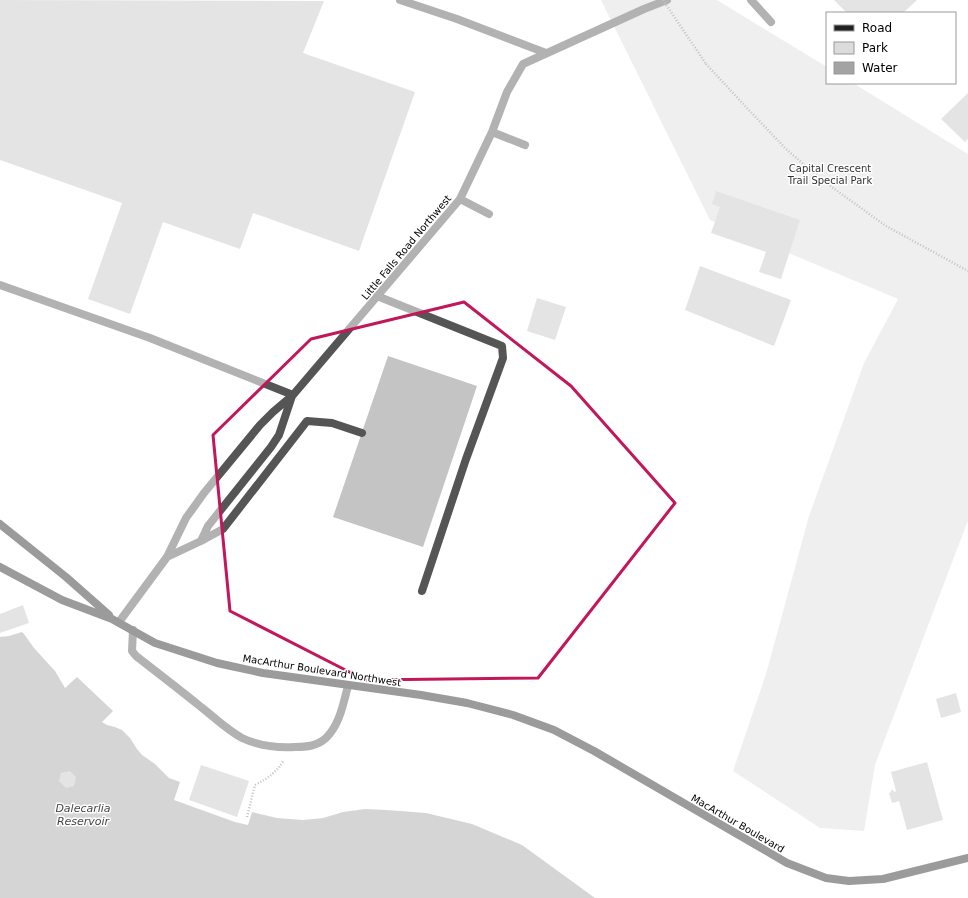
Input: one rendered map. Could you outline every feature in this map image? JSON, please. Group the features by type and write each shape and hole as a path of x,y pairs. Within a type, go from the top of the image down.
{"main road":[{"name":"MacArthur Boulevard Northwest","path":"0,524 66,577 116,620 156,643 217,663 263,673 421,695 467,703 513,715"},
{"name":"MacArthur Boulevard Northwest","path":"0,567 62,600 116,620"},
{"name":"MacArthur Boulevard","path":"513,715 554,730 594,751 787,863 826,878 849,881 883,879 968,858"}],"lane":[{"path":"400,0 457,19 546,53"},
{"name":"Little Falls Road Northwest","path":"293,395 460,199 492,132 507,92 523,64 667,0"},
{"path":"750,0 771,22"},
{"path":"492,132 525,145"},
{"path":"460,199 489,214"},
{"path":"0,285 150,338 293,395"},
{"path":"377,296 502,346 503,358 466,459 422,591"},
{"path":"201,541 208,526 279,435 293,395"},
{"path":"116,620 166,557 186,518 204,493 260,425 293,395"},
{"path":"166,557 223,529 307,421 332,423 362,433"},
{"path":"132,630 132,651 136,656 227,728 242,738 272,748 312,746 320,743 336,725 341,714 348,686"}],"path":[{"path":"663,0 706,64 786,149 833,188 886,226 968,271"},
{"path":"247,817 255,785 279,769 285,758 286,748"}],"highlighted area":[{"path":"464,302 571,386 675,503 538,678 365,680 230,611 213,435 311,339"}],"green space":[{"name":"Capital Crescent Trail Special Park","path":"601,0 717,0 826,66 826,84 855,84 968,154 968,522 875,765 864,831 820,828 733,771 766,674 809,516 864,363 898,299 710,220"}],"water":[{"name":"Dalecarlia Reservoir","path":"22,632 55,671 65,688 77,677 113,711 102,722 122,730 130,738 142,755 155,764 169,778 180,782 174,800 235,822 248,825 252,812 277,818 303,820 323,818 343,812 365,809 426,813 472,824 522,845 595,898 0,898 0,637"}],"building":[{"path":"0,0 324,1 303,53 415,92 359,251 253,213 240,249 163,222 130,314 88,299 122,203 0,160"},
{"path":"834,0 917,0 904,12 846,12"},
{"path":"968,93 968,139 965,142 941,119"},
{"path":"716,191 800,220 781,279 759,272 766,252 711,233 720,207 712,204"},
{"path":"700,266 791,300 774,346 685,310"},
{"path":"537,298 566,307 555,340 527,331"},
{"path":"388,356 477,386 423,547 333,517"},
{"path":"23,605 29,623 0,633 0,614"},
{"path":"956,693 961,712 941,718 936,699"},
{"path":"927,762 943,820 907,830 899,801 892,803 889,793 891,790 894,792 896,791 891,772"},
{"path":"201,765 249,781 237,817 189,800"},
{"path":"70,771 76,777 74,786 66,788 59,781 61,773"}]}
